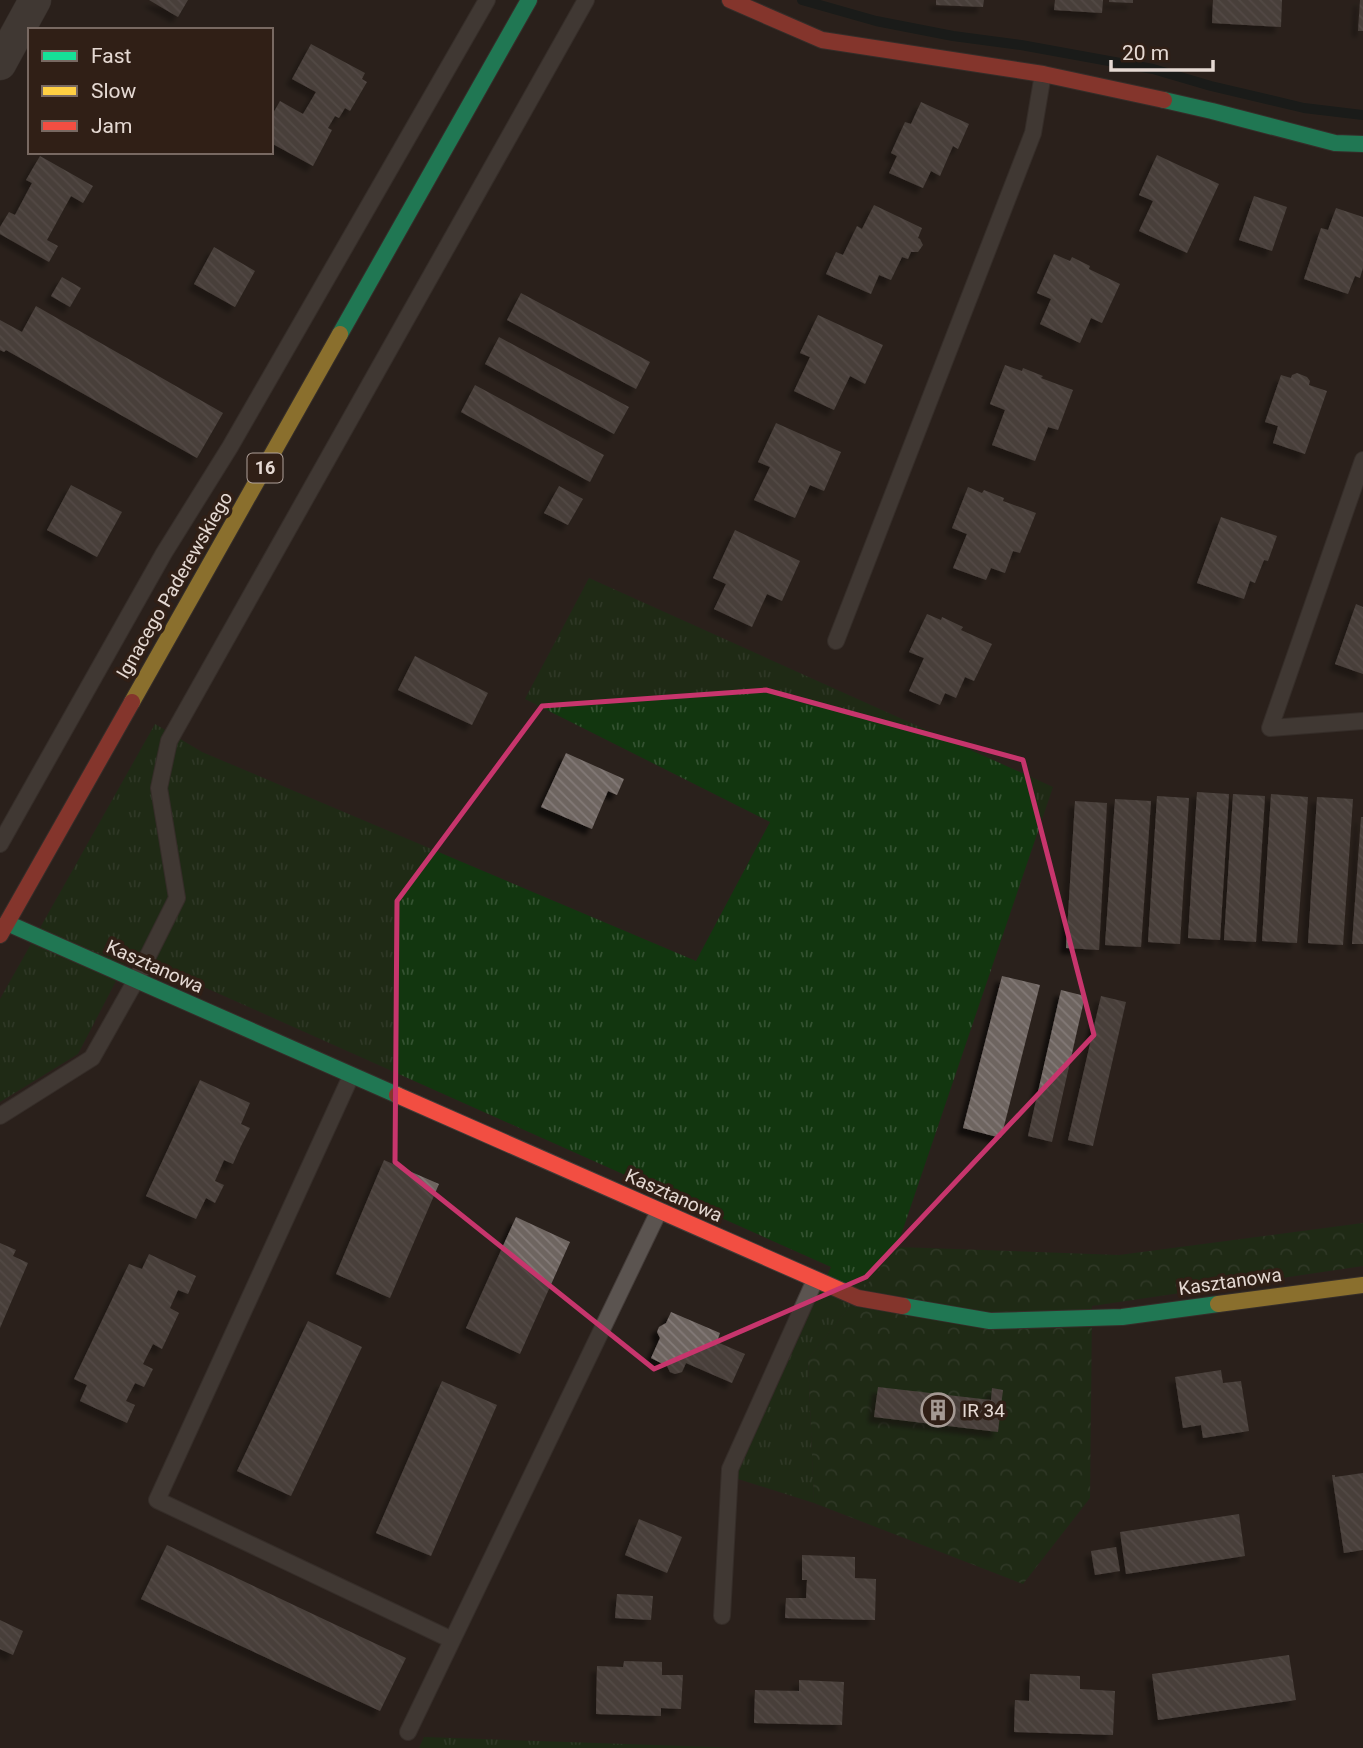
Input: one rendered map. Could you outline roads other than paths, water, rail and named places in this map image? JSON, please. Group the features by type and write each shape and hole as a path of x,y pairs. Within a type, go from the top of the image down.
{"street":[{"path":"0,64 35,0"},
{"name":"Ignacego Paderewskiego","path":"4,929 529,0"},
{"path":"730,0 822,40 1044,74 1212,111 1335,143 1363,144"},
{"name":"Kasztanowa","path":"4,929 136,981 858,1298 990,1321 1122,1317 1363,1284"}],"lane":[{"path":"0,844 164,553 230,447 487,0"},
{"path":"0,1116 92,1058 136,981 177,898 159,788 169,741 586,0"},
{"path":"836,641 1033,133 1044,74"},
{"path":"1363,460 1270,728 1363,721"},
{"path":"351,1076 156,1500 452,1640"},
{"path":"408,1732 659,1211"},
{"path":"722,1616 730,1469 815,1280"}],"waterway":[{"path":"802,0 876,21 1153,69 1304,108 1363,115"}],"place":[{"name":"IR 34","path":"938,1410"}]}
